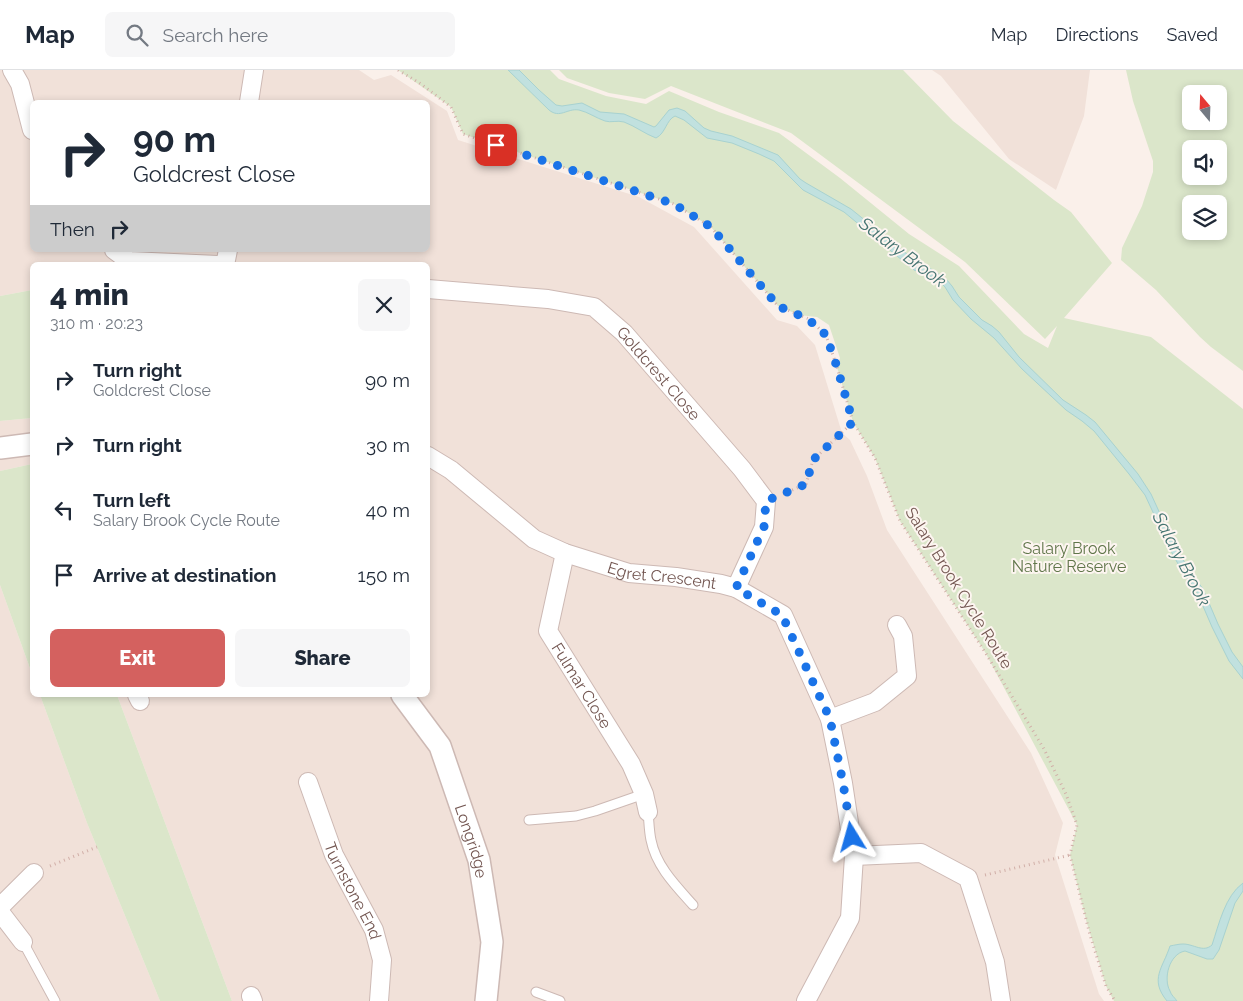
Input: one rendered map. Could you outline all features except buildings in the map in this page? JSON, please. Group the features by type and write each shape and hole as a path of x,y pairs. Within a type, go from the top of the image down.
{"street":[{"path":"12,70 20,84 30,122"},
{"path":"250,100 254,70"},
{"path":"116,252 129,262"},
{"name":"Goldcrest Close","path":"430,289 548,299 594,306 624,333 742,468 766,501"},
{"path":"0,448 30,444"},
{"name":"Egret Crescent","path":"430,457 450,470 534,539 565,553 628,573 676,577 736,588 782,615 830,719 843,783 854,856 850,918 806,1001"},
{"path":"736,588 764,527 766,501"},
{"name":"Fulmar Close","path":"565,553 548,630 631,764 644,794 648,812"},
{"path":"830,719 874,702 907,676 903,636 896,625"},
{"name":"Longridge","path":"403,697 440,746 479,860 492,942 486,1001"},
{"name":"Turnstone End","path":"308,782 334,855 374,930 382,960 379,1001"},
{"path":"854,856 921,853 968,878 995,962 1001,1001"},
{"path":"0,907 34,873"},
{"path":"0,912 23,942"}],"lane":[{"path":"529,820 576,816 595,812 644,794"},
{"path":"648,812 654,852 672,882 693,905"},
{"path":"23,942 56,1001"},
{"path":"536,992 560,1001"}],"path":[{"name":"Salary Brook Cycle Route","path":"398,70 421,84 451,107 463,134 674,204 711,227 778,306 808,319 826,335 853,422 875,458 900,521 981,645 1044,749 1066,794 1077,825 1070,855 1090,935 1106,986 1115,1001"},
{"path":"766,501 806,484 813,460 853,422"},
{"path":"34,873 97,847"},
{"path":"968,878 1070,855"}],"shaded area":[{"path":"0,70 359,70 374,80 391,75 430,100 30,100 30,252 430,252 430,100 447,111 458,140 639,197 694,227 777,320 797,326 815,345 842,433 850,440 867,476 887,530 1031,753 1063,823 1055,855 1099,994 1104,1001 232,1001 118,697 430,697 430,262 30,262 30,290 0,296"},
{"path":"932,70 1090,70 1084,116 1056,190 1009,159 941,76"},
{"path":"30,418 30,464 0,471 0,421"},
{"path":"0,585 30,668 30,697 41,697 87,823 160,1001 0,1001"}],"green space":[{"name":"Salary Brook Nature Reserve","path":"398,70 550,70 559,79 606,96 646,104 669,91 719,112 779,133 840,178 909,234 959,266 1024,334 1048,348 1057,326 1045,339 965,262 791,133 671,86 645,99 609,93 567,78 559,70 903,70 953,121 1071,212 1112,263 1064,318 1151,337 1243,409 1243,1001 1114,1001 1106,986 1086,920 1070,855 1077,825 985,652 900,521 875,458 853,422 837,367 840,358 829,325 817,317 799,315 778,306 711,227 674,204 463,134 451,107"},
{"path":"1126,70 1243,70 1243,371 1200,337 1156,290 1121,260 1122,248 1142,206 1153,172 1153,161 1133,101"},
{"path":"30,290 30,418 0,421 0,296"},
{"path":"30,464 30,668 0,585 0,471"},
{"path":"41,697 118,697 232,1001 160,1001 87,823"}],"water":[{"name":"Salary Brook","path":"508,70 519,70 556,105 582,103 600,112 624,114 654,127 669,110 677,108 685,111 704,128 732,136 778,155 800,179 851,209 918,263 946,279 959,297 982,320 999,332 1019,357 1063,400 1095,422 1138,474 1151,494 1173,542 1189,570 1203,589 1232,652 1243,667 1243,679 1229,661 1196,590 1183,573 1171,551 1145,495 1129,474 1094,431 1066,410 1022,369 994,338 971,319 953,300 939,281 914,270 844,212 803,190 774,161 732,143 707,138 684,120 675,116 656,138 624,122 605,121 579,110 553,113"},
{"path":"1243,883 1243,891 1235,903 1219,950 1213,959 1207,959 1185,951 1179,953 1171,962 1167,980 1171,994 1177,1001 1167,1001 1158,980 1170,946 1187,944 1205,948 1212,945 1227,903"}],"route":[{"path":"496,145 674,204 711,227 778,306 808,319 826,335 853,422 813,460 806,484 766,501 764,527 736,588 782,615 830,719 852,837"}]}
